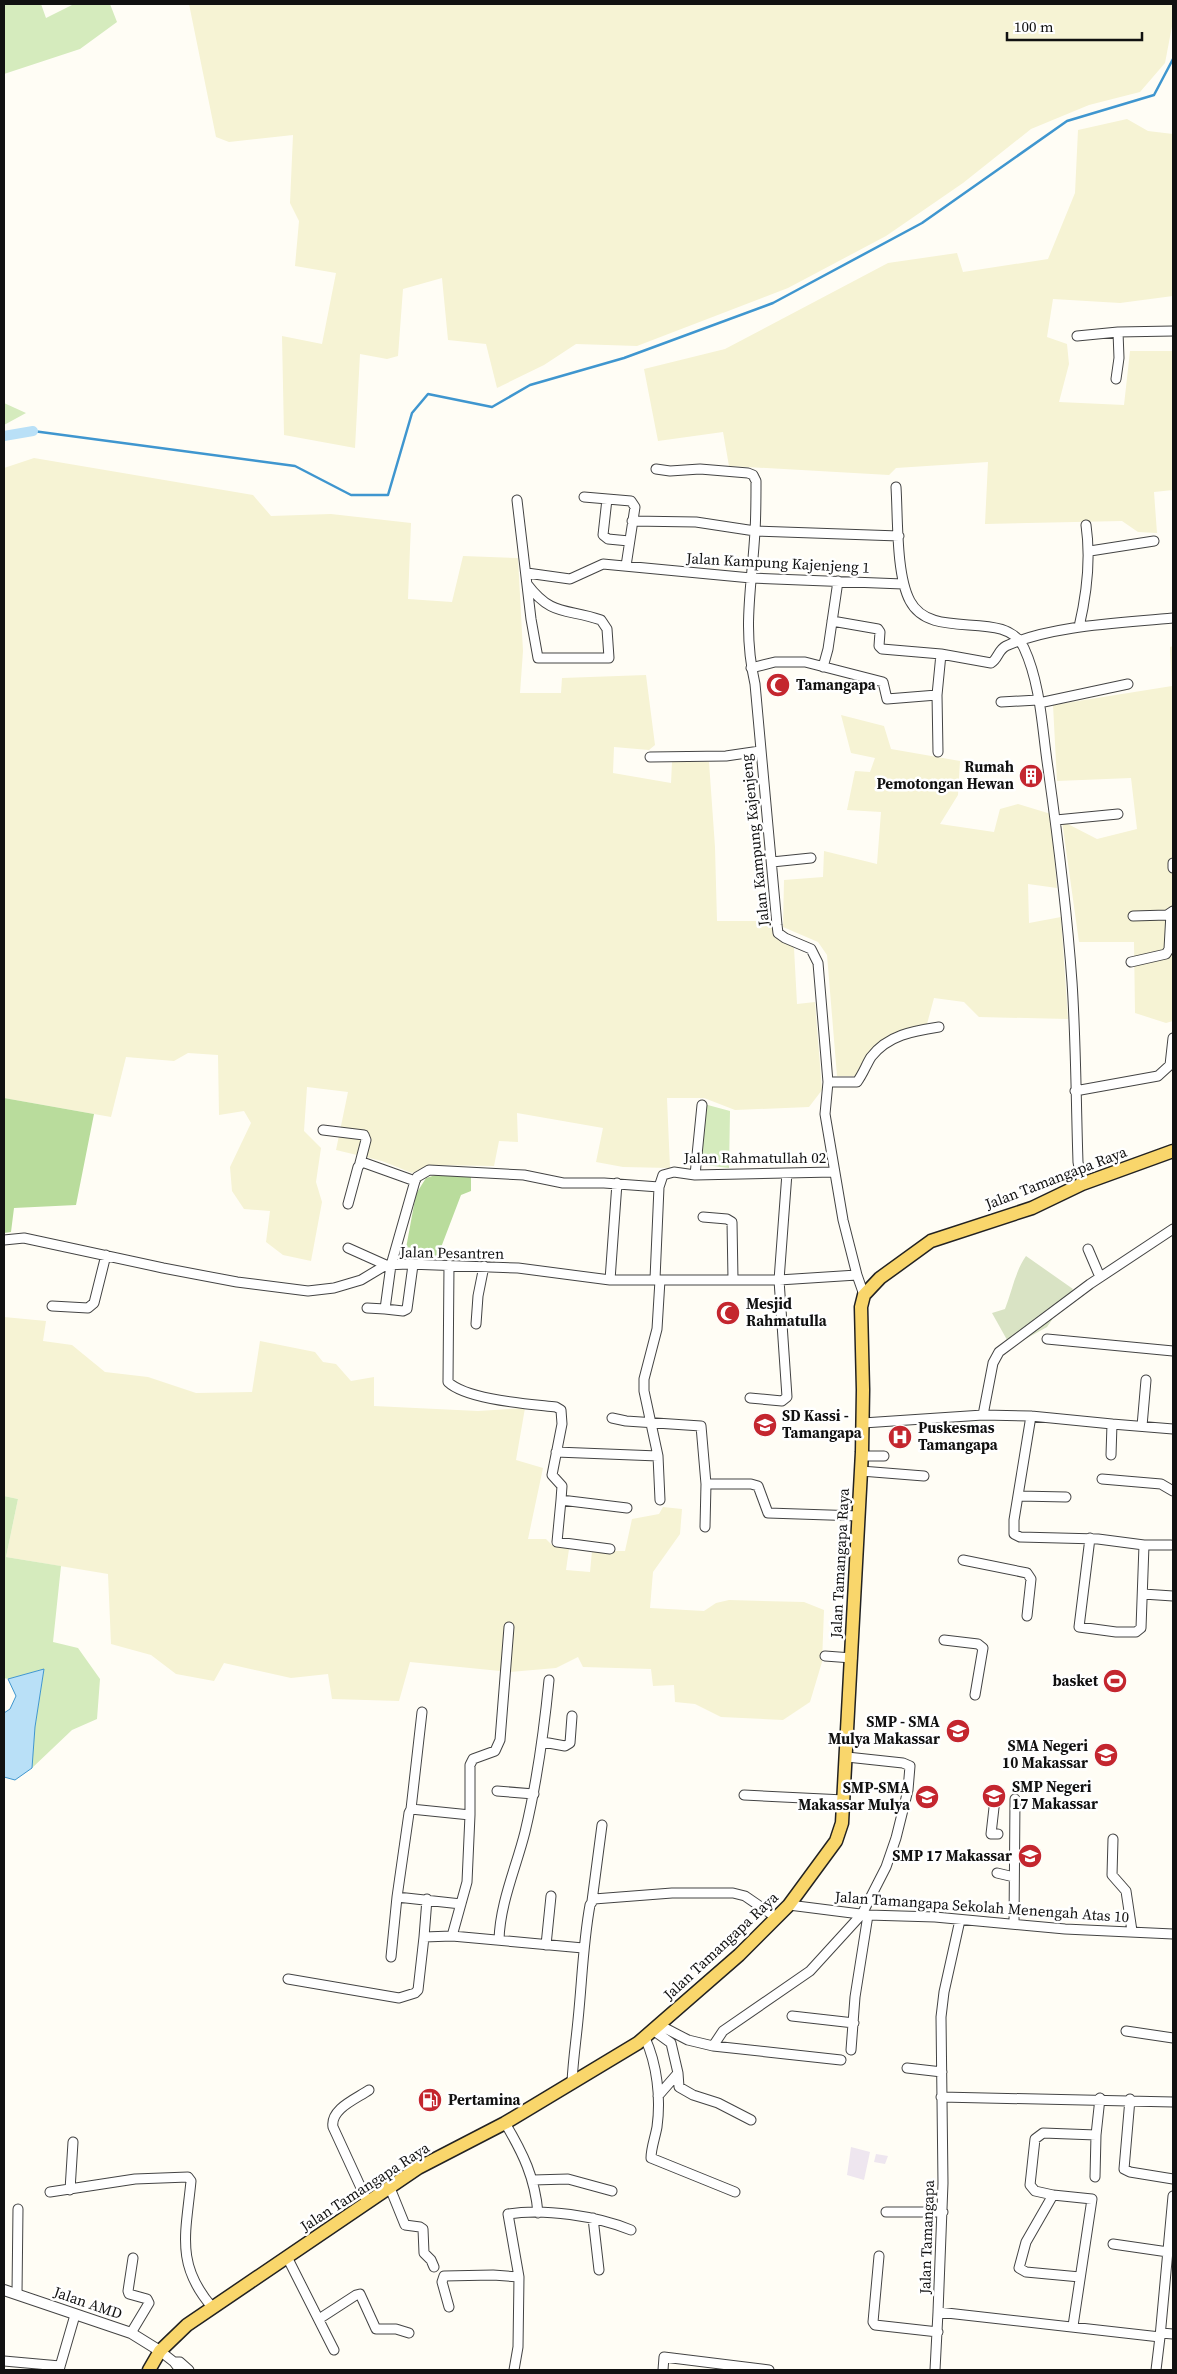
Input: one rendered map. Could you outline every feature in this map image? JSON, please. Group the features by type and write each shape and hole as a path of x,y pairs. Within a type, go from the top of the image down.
{"main road":[{"name":"Jalan Tamangapa Raya","path":"149,2370 160,2350 187,2324 418,2168 505,2123 653,2031 789,1905 836,1841 842,1823 862,1456 861,1307 864,1295 880,1278 932,1242 1032,1208 1082,1184 1173,1151"}],"street":[{"path":"1077,336 1118,332 1173,331"},
{"path":"1116,379 1119,358 1118,332"},
{"name":"Jalan Kampung Kajenjeng","path":"656,469 670,471 700,469 753,475 756,481 755,531 747,620 751,668 755,684 778,933 785,938 812,949 818,963 828,1082 825,1114 843,1220 857,1275"},
{"path":"896,487 903,584 915,609 924,617 935,621 997,628 1020,641 1028,660 1038,702 1056,820 1072,983 1078,1162 1082,1184"},
{"path":"584,497 631,501 635,507 626,566"},
{"path":"517,500 527,584 538,658 609,658 607,629 601,620 548,607 527,584"},
{"path":"607,500 603,535 608,539 629,541"},
{"path":"632,521 696,522 755,531 899,536"},
{"path":"1079,627 1084,608 1090,551 1086,525"},
{"path":"1090,551 1154,542"},
{"name":"Jalan Kampung Kajenjeng 1","path":"526,573 570,579 603,564 751,578 903,584"},
{"path":"823,667 838,580"},
{"path":"832,622 878,629 880,632 879,646 882,649 941,654 990,663 994,661 1003,648 1020,641 1079,627 1173,618"},
{"path":"938,752 937,695 941,654"},
{"path":"751,668 775,662 805,662 883,682 887,699 937,695"},
{"path":"1001,702 1038,702 1128,684"},
{"path":"650,757 726,756 760,751"},
{"path":"1056,820 1118,814"},
{"path":"772,862 811,858"},
{"path":"1173,863 1173,868"},
{"path":"1131,962 1166,954 1169,949 1172,912 1133,916"},
{"path":"828,1082 857,1082 872,1057 893,1038 909,1032 939,1026"},
{"path":"1075,1091 1158,1076 1171,1065 1173,1038"},
{"path":"695,1175 702,1105"},
{"path":"323,1130 364,1135 366,1140 348,1204"},
{"path":"360,1162 365,1162 415,1181"},
{"path":"385,1309 389,1265 415,1181 429,1170 524,1175 563,1183 659,1187 657,1329 644,1379 644,1391 658,1456 660,1500"},
{"name":"Jalan Rahmatullah 02","path":"659,1187 660,1178 668,1172 695,1175 834,1172"},
{"path":"750,1398 782,1401 788,1397 779,1280 787,1173"},
{"path":"610,1280 618,1184"},
{"path":"703,1217 727,1219 732,1222 733,1280"},
{"path":"983,1415 994,1363 999,1352 1100,1277 1173,1228"},
{"name":"Jalan Pesantren","path":"4,1240 24,1238 237,1282 308,1291 334,1288 352,1283 389,1265 518,1268 610,1280 779,1280 857,1275"},
{"path":"348,1248 389,1265"},
{"path":"1088,1249 1100,1277"},
{"path":"52,1306 88,1308 94,1303 106,1255"},
{"path":"367,1308 402,1311 407,1309 413,1265"},
{"path":"449,1266 448,1382 472,1393 497,1400 556,1407 561,1410 562,1424 552,1475 562,1486 557,1542 610,1549"},
{"path":"476,1324 478,1296 484,1266"},
{"path":"857,1275 864,1295"},
{"path":"1047,1339 1173,1351"},
{"path":"1142,1426 1146,1380"},
{"path":"862,1423 983,1415 1030,1416 1173,1429"},
{"path":"1030,1416 1014,1520 1014,1534 1016,1536 1090,1538 1144,1545 1171,1545"},
{"path":"612,1418 626,1421 701,1426 706,1484 705,1527"},
{"path":"1111,1455 1112,1424"},
{"path":"556,1452 658,1456"},
{"path":"862,1456 884,1456"},
{"path":"861,1471 924,1476"},
{"path":"1102,1479 1162,1484 1173,1491"},
{"path":"706,1484 751,1484 758,1486 768,1513 859,1516"},
{"path":"1019,1496 1066,1496"},
{"path":"561,1500 626,1508"},
{"path":"1090,1538 1079,1626 1116,1632 1139,1631 1144,1594 1144,1545"},
{"path":"963,1560 1027,1572 1031,1579 1027,1616"},
{"path":"1144,1594 1173,1596"},
{"path":"452,1936 467,1882 470,1765 473,1759 495,1751 500,1740 509,1627"},
{"path":"944,1640 978,1644 983,1648 975,1695"},
{"path":"825,1656 852,1658"},
{"path":"499,1940 502,1914 517,1866 534,1794 543,1742 549,1680"},
{"path":"391,1957 397,1897 411,1809 422,1712"},
{"path":"543,1742 565,1746 570,1744 572,1716"},
{"path":"847,1757 903,1763 910,1766 908,1790 896,1838 886,1867 865,1915 851,2050"},
{"path":"498,1790 534,1794"},
{"path":"996,1790 991,1834 998,1834"},
{"path":"744,1795 844,1800"},
{"path":"1014,1924 1015,1799"},
{"path":"411,1809 470,1815"},
{"path":"572,2082 573,2049 578,2021 583,1948 592,1901 602,1825"},
{"path":"1113,1839 1112,1875 1126,1891 1132,1931"},
{"path":"997,1873 1014,1878"},
{"path":"592,1901 611,1897 733,1892 744,1896 777,1918"},
{"path":"546,1945 551,1896"},
{"path":"397,1897 461,1904"},
{"path":"288,1979 399,1998 415,1993 418,1990 427,1899"},
{"name":"Jalan Tamangapa Sekolah Menengah Atas 10","path":"789,1905 865,1915 960,1920 1064,1929 1173,1934"},
{"path":"713,2046 723,2031 810,1971 865,1915"},
{"name":"Jalan Tamangapa","path":"960,1920 944,1992 942,2018 942,2212 938,2312 1161,2335 1173,2334"},
{"path":"424,1937 452,1936 583,1948"},
{"path":"792,2016 854,2023"},
{"path":"653,2031 713,2046 842,2060"},
{"path":"653,2031 671,2043 678,2073 679,2087 693,2095 718,2102 751,2120"},
{"path":"653,2031 653,2059 658,2096 657,2125 652,2160 735,2192"},
{"path":"1126,2031 1173,2038"},
{"path":"906,2068 942,2072"},
{"path":"658,2096 678,2073"},
{"path":"368,2203 333,2128 332,2120 337,2112 369,2090"},
{"path":"941,2097 1040,2100 1100,2098 1173,2102"},
{"path":"1096,2177 1096,2135 1100,2098"},
{"path":"1130,2099 1124,2169 1130,2172 1173,2179"},
{"path":"505,2123 526,2159 533,2180 538,2213"},
{"path":"1073,2326 1092,2199 1053,2195 1035,2191 1031,2188 1037,2136 1047,2132 1096,2135"},
{"path":"70,2190 73,2142"},
{"path":"50,2192 135,2179 188,2177 191,2181 185,2253 197,2287 212,2308"},
{"path":"533,2180 568,2179 612,2191"},
{"path":"390,2188 404,2225 420,2226 423,2229 424,2253 434,2266"},
{"path":"1053,2195 1026,2242 1019,2268 1026,2272 1080,2277"},
{"path":"1156,2370 1170,2285 1168,2252 1171,2236 1173,2196"},
{"path":"17,2293 18,2209"},
{"path":"886,2212 942,2212"},
{"path":"514,2370 518,2347 519,2277 507,2215 538,2213 593,2218 606,2220 631,2230"},
{"path":"593,2218 598,2270"},
{"path":"1113,2244 1168,2252"},
{"path":"879,2256 873,2322 875,2325 938,2332"},
{"path":"286,2257 334,2350"},
{"path":"131,2333 148,2302 147,2299 129,2294 133,2258"},
{"path":"449,2307 442,2282 444,2276 493,2275 519,2277"},
{"name":"Jalan AMD","path":"4,2290 131,2333 160,2350"},
{"path":"319,2319 358,2294 362,2298 374,2328 396,2329 409,2333"},
{"path":"934,2370 938,2312"},
{"path":"4,2361 59,2368 74,2315"},
{"path":"160,2350 180,2370"},
{"path":"663,2370 664,2357 709,2366 769,2370"},
{"path":"174,2362 180,2362 189,2370"}],"shaded area":[{"path":"189,4 1173,4 1173,21 1165,63 1140,92 1089,105 1031,129 963,183 886,236 788,288 637,346 576,344 544,365 497,388 486,344 448,340 442,278 403,289 398,356 387,359 360,354 355,448 284,435 282,336 322,344 336,273 295,266 299,221 290,203 293,135 229,142 216,137"},
{"path":"1127,119 1148,131 1173,134 1173,296 1120,303 1053,299 1047,337 1067,344 1069,364 1059,402 1124,405 1130,351 1173,351 1173,490 1154,492 1157,533 1138,532 1122,521 985,524 988,462 896,468 889,475 729,466 723,432 658,441 644,369 725,349 888,263 957,253 963,272 1048,259 1075,193 1078,130"},
{"path":"34,458 253,495 271,516 331,514 411,523 408,599 452,602 463,556 518,558 523,651 520,693 561,693 562,678 646,675 655,745 649,750 614,747 613,773 671,783 672,762 709,762 715,847 717,921 770,921 794,948 797,1004 815,1002 822,1090 809,1107 735,1110 704,1098 667,1098 670,1168 623,1167 596,1162 603,1128 517,1113 518,1142 499,1141 494,1166 429,1165 412,1173 382,1161 336,1150 348,1092 307,1087 304,1131 321,1148 316,1182 322,1202 311,1261 283,1255 266,1242 270,1211 244,1209 232,1191 230,1167 251,1123 244,1111 219,1115 218,1055 188,1053 174,1061 126,1057 111,1117 4,1098 4,468"},
{"path":"1173,646 1173,1021 1166,1023 1135,1013 1134,942 1079,942 1062,821 1097,839 1137,829 1131,778 1057,781 1053,705 1172,686 1170,647"},
{"path":"841,715 884,726 891,749 960,761 958,795 940,824 994,832 1000,809 1018,804 1051,814 1057,888 1028,884 1029,923 1061,917 1068,1019 979,1017 964,1002 934,998 927,1024 889,1035 861,1076 837,1076 827,955 818,942 783,927 784,880 823,877 824,851 877,864 881,812 847,810 855,771 870,772 875,758 851,753"},
{"path":"4,1317 46,1321 43,1341 72,1345 105,1372 148,1377 196,1393 252,1392 260,1341 315,1352 323,1362 336,1364 351,1381 374,1377 374,1406 478,1411 525,1408 516,1460 543,1468 528,1539 546,1539 551,1544 569,1549 566,1570 590,1572 592,1551 625,1551 632,1519 659,1514 663,1507 682,1509 680,1534 653,1572 650,1608 704,1611 716,1603 729,1600 804,1602 824,1610 822,1662 810,1702 783,1720 721,1717 695,1704 675,1702 674,1685 653,1686 651,1669 583,1667 578,1657 556,1668 510,1672 410,1662 399,1701 332,1699 328,1674 291,1678 224,1663 214,1681 176,1674 151,1655 111,1644 108,1574 6,1557 18,1499 4,1496"},
{"path":"851,2147 870,2152 864,2180 847,2175"},
{"path":"876,2154 888,2156 885,2164 874,2162"}],"green space":[{"path":"4,4 41,4 46,18 74,4 110,4 117,22 80,49 4,74"},
{"path":"4,403 26,413 4,425"},
{"path":"4,1098 94,1114 76,1205 14,1208 11,1232 4,1233"},
{"path":"704,1104 730,1111 729,1168 697,1164"},
{"path":"439,1174 471,1177 471,1191 461,1195 437,1258 404,1259 416,1194 426,1178"},
{"path":"1026,1256 1073,1289 1047,1327 1011,1347 992,1313 1005,1309 1016,1275"},
{"path":"4,1496 18,1499 6,1557 61,1566 53,1642 78,1648 100,1679 97,1719 72,1730 32,1768 35,1727 44,1669 8,1679 4,1678"}],"water":[{"path":"44,1669 35,1727 32,1768 15,1780 4,1777 4,1713 10,1709 16,1696 8,1679"}],"waterway":[{"path":"33,431 295,466 351,495 388,495 412,413 428,394 492,407 530,385 624,358 773,303 922,223 1067,121 1154,95 1173,59"},
{"path":"4,436 33,431"}],"place":[{"name":"Tamangapa","path":"778,685"},
{"name":"Rumah Pemotongan Hewan","path":"1031,776"},
{"name":"Mesjid Rahmatulla","path":"728,1313"},
{"name":"SD Kassi - Tamangapa","path":"765,1425"},
{"name":"Puskesmas Tamangapa","path":"900,1437"},
{"name":"basket","path":"1115,1681"},
{"name":"SMP - SMA Mulya Makassar","path":"958,1731"},
{"name":"SMA Negeri 10 Makassar","path":"1106,1755"},
{"name":"SMP Negeri 17 Makassar","path":"994,1796"},
{"name":"SMP-SMA Makassar Mulya","path":"927,1797"},
{"name":"SMP 17 Makassar","path":"1030,1856"},
{"name":"Pertamina","path":"430,2100"}]}
